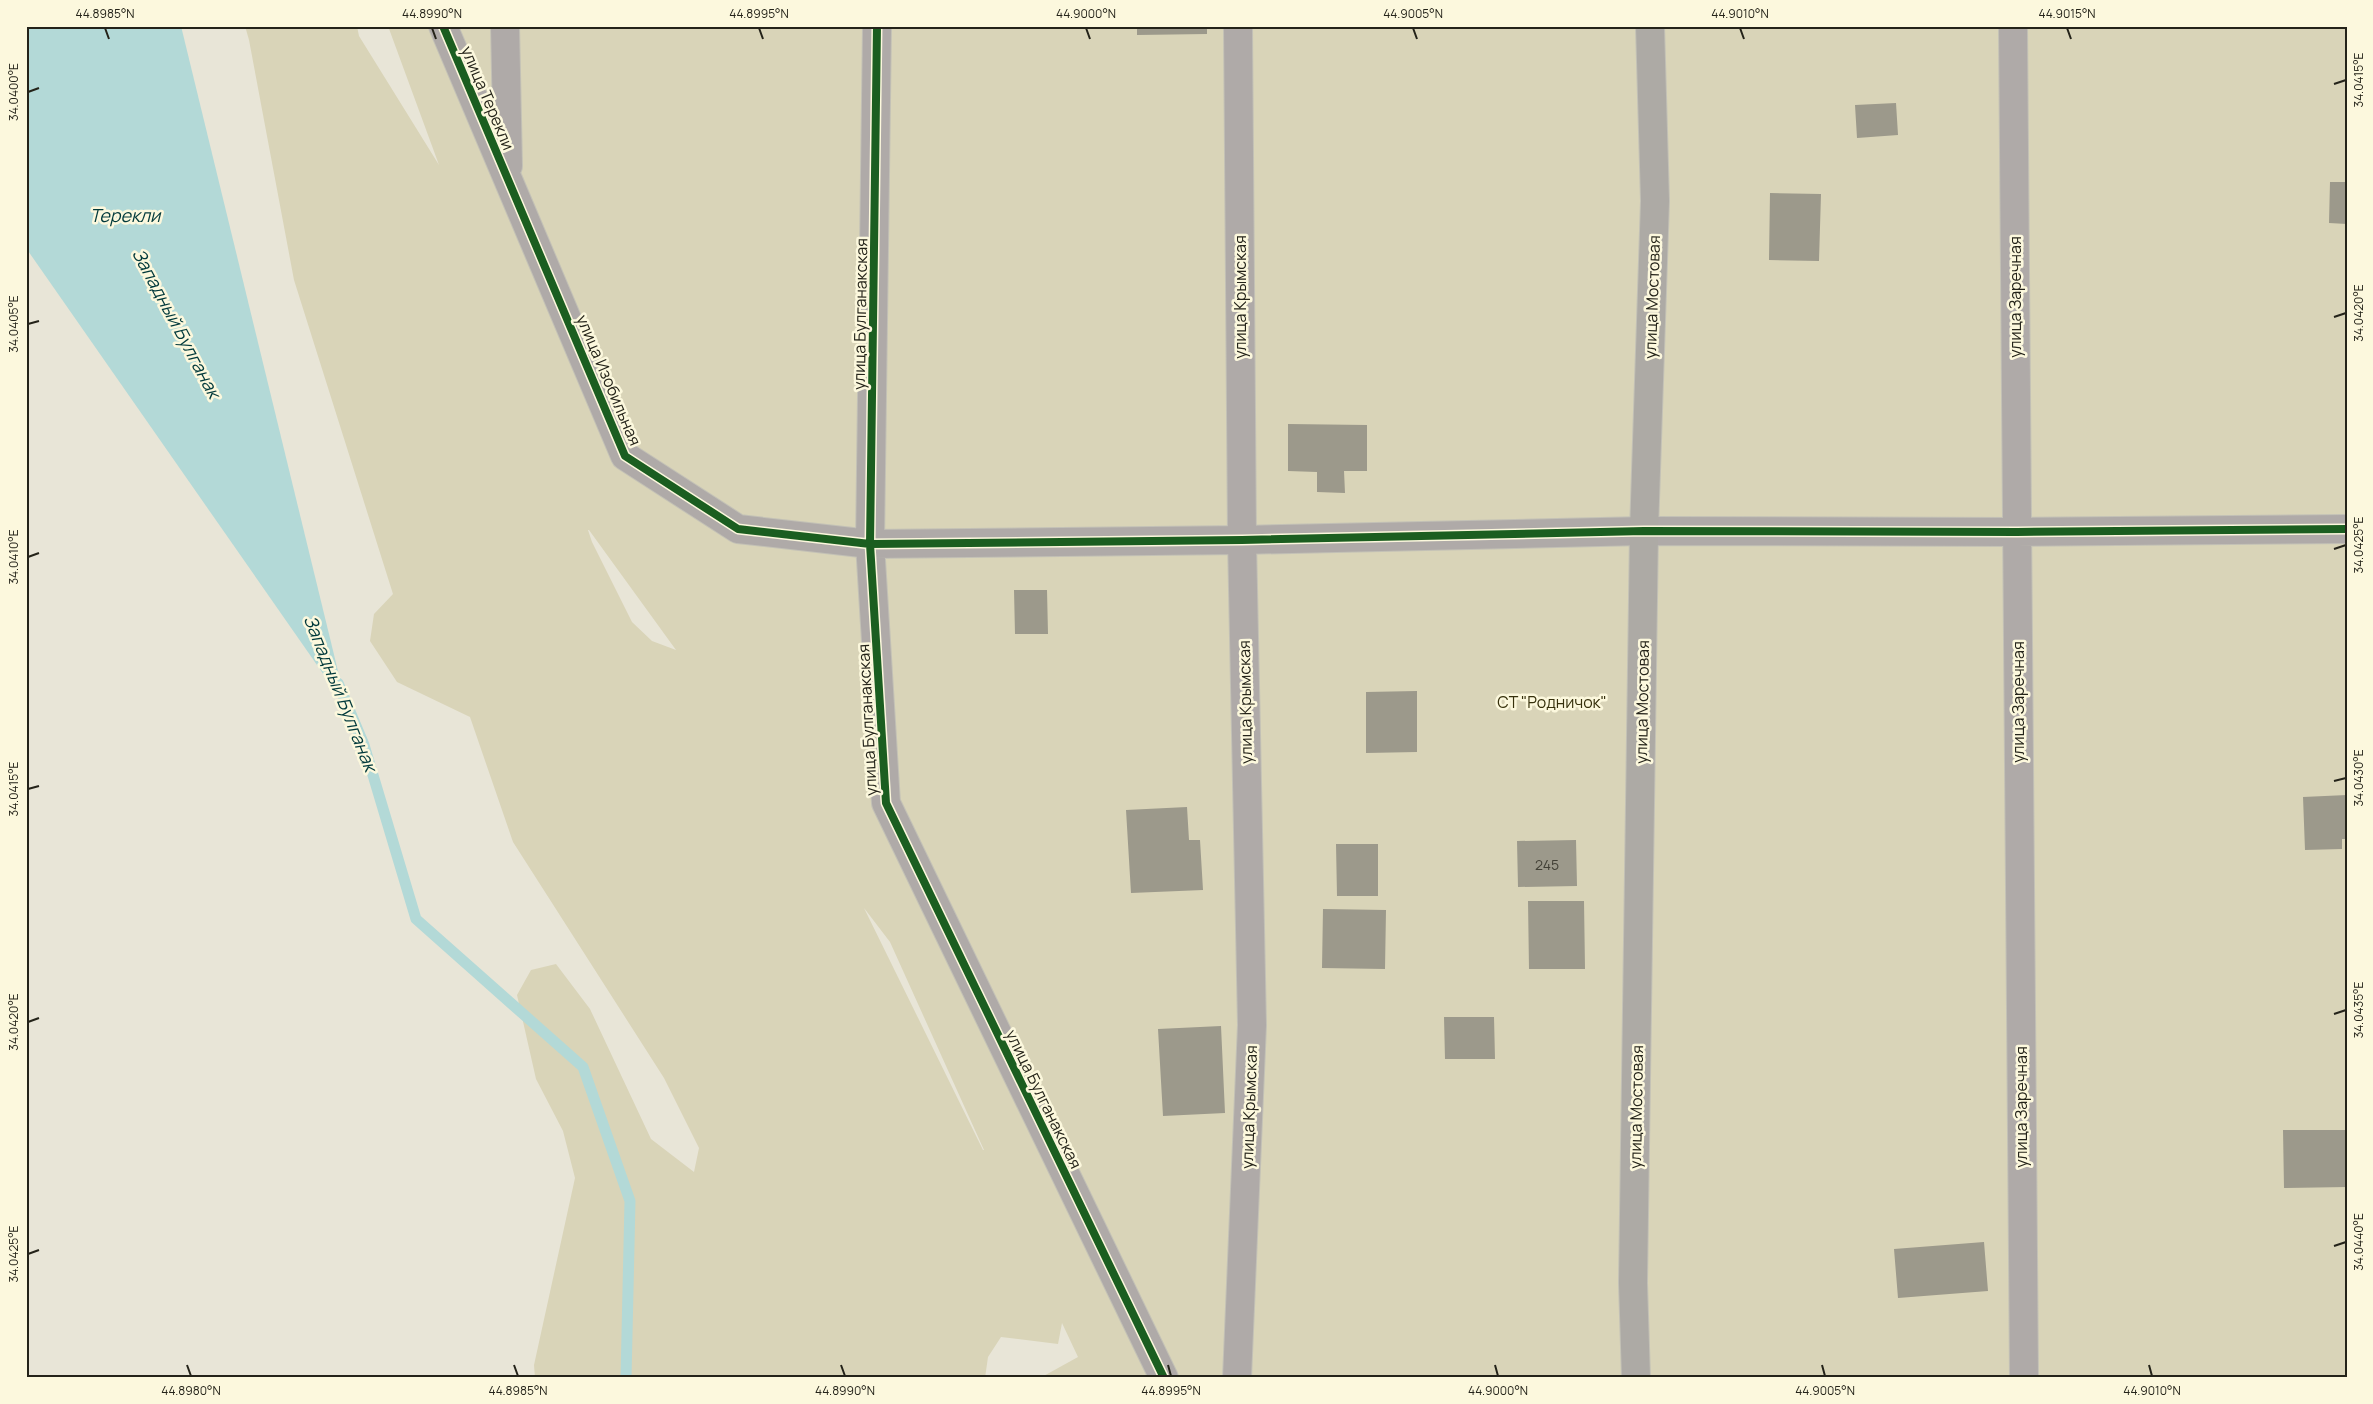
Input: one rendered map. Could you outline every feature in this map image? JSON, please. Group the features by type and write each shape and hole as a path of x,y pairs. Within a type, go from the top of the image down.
{"street":[{"name":"улица Терекли","path":"443,26 508,180"},
{"name":"улица Изобильная","path":"505,26 508,180 625,456 738,529 870,544 1242,540 1644,531 2017,532 2347,529"},
{"name":"улица Булганакская","path":"877,26 870,544 886,803 1164,1378"},
{"name":"улица Крымская","path":"1237,1378 1252,1025 1242,540 1238,26"},
{"name":"улица Мостовая","path":"1636,1378 1633,1283 1644,531 1655,201 1650,26"},
{"name":"улица Заречная","path":"2014,26 2024,1378"}],"green space":[{"name":"СТ \"Родничок\"","path":"245,26 357,26 359,36 439,165 388,26 2347,26 2347,1378 1040,1378 1078,1357 1062,1323 1058,1344 1001,1337 988,1357 985,1378 535,1378 534,1365 575,1178 563,1131 536,1079 517,995 531,970 556,964 590,1009 651,1139 694,1172 699,1148 664,1078 513,842 470,717 397,682 370,641 374,614 393,594 294,280","holes":["589,530 676,650 652,641 632,622 592,542","864,908 890,942 984,1150 983,1150"]}],"water":[{"name":"Терекли","path":"26,26 181,26 347,708 26,248"}],"building":[{"path":"1137,26 1207,26 1207,34 1137,35"},
{"path":"1896,103 1898,135 1857,138 1855,105"},
{"path":"2330,182 2347,182 2347,224 2329,223"},
{"path":"1770,193 1821,194 1819,261 1769,260"},
{"path":"1288,424 1367,425 1367,471 1344,471 1345,493 1317,492 1317,472 1288,471"},
{"path":"1014,590 1047,590 1048,634 1015,634"},
{"path":"1417,691 1417,752 1366,753 1366,692"},
{"path":"2347,795 2347,839 2342,839 2342,849 2305,850 2303,797"},
{"path":"1187,807 1189,840 1200,840 1203,890 1131,893 1126,810"},
{"path":"1576,840 1577,886 1518,887 1517,841"},
{"path":"1336,844 1378,844 1378,896 1337,896"},
{"path":"1528,901 1584,901 1585,969 1529,969"},
{"path":"1323,909 1386,910 1385,969 1322,968"},
{"path":"1444,1017 1494,1017 1495,1059 1445,1059"},
{"path":"1221,1026 1225,1113 1163,1116 1158,1029"},
{"path":"2283,1130 2347,1130 2347,1187 2284,1188"},
{"path":"1984,1242 1988,1291 1898,1298 1894,1249"}],"waterway":[{"name":"Западный Булганак","path":"338,683 364,745 416,919 583,1067 630,1201 626,1378"}],"cycle path":[{"path":"443,26 625,456 738,529 870,544 1242,540 1644,531 2017,532 2347,529"},
{"path":"877,26 870,544 886,803 1164,1378"}]}
